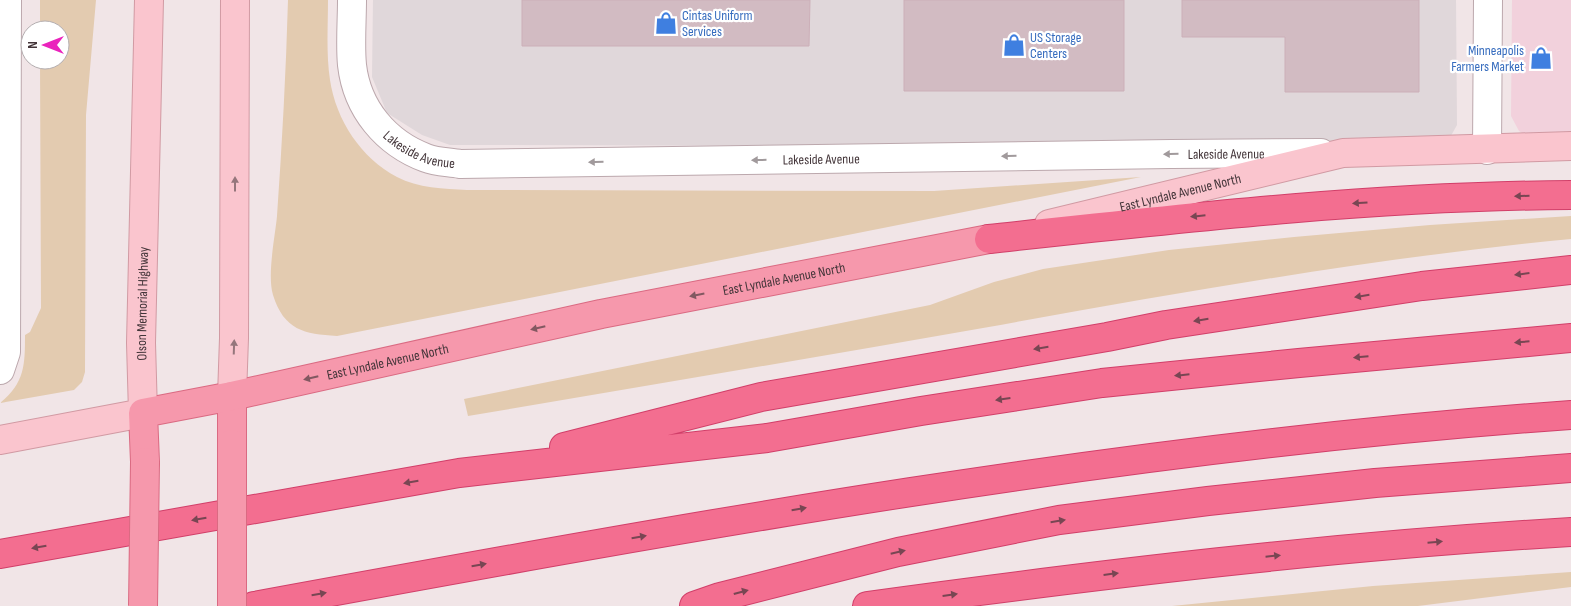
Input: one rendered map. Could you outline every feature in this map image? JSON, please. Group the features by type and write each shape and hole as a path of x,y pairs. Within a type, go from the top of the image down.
{"highway":[{"path":"989,239 1308,207 1430,199 1571,195"},
{"path":"459,473 761,397 1223,316 1422,286 1571,270"},
{"path":"0,554 459,473 767,438 921,411 1102,383 1571,338"},
{"path":"254,606 840,502 991,479 1191,452 1385,431 1571,415"},
{"path":"694,606 898,552 1059,520 1365,484 1571,468"},
{"path":"867,606 1285,554 1571,532"}],"main road":[{"name":"Olson Memorial Highway","path":"143,606 145,462 141,343 148,0"},
{"path":"232,606 235,0"},
{"name":"East Lyndale Avenue North","path":"0,440 232,396 601,314 989,239 1343,153 1571,146"}],"street":[{"path":"0,370 6,352 7,0"},
{"name":"Lakeside Avenue","path":"352,0 352,65 360,95 377,126 400,146 428,159 460,164 1199,153 1343,153"},
{"path":"1487,150 1488,0"}],"shaded area":[{"path":"40,0 96,0 86,115 85,372 82,382 74,390 0,403 8,396 19,380 24,364 25,335 30,332 41,308 40,70 70,70 70,20 40,20"},
{"path":"288,0 328,0 330,80 333,95 344,123 362,149 384,169 405,181 422,186 467,190 934,191 1141,177 337,336 315,334 289,323 278,307 271,287 282,135"},
{"path":"373,0 1456,0 1457,125 1448,141 1434,147 450,145 422,135 387,113 372,77"},
{"name":"Minneapolis Farmers Market","path":"1512,0 1571,0 1571,136 1533,140 1519,131 1511,116"},
{"path":"1571,216 1571,239 1349,266 468,416 464,399 930,305 994,282 1043,269 1169,250 1294,237 1430,225"},
{"path":"1571,572 1571,587 1418,606 1172,606 1373,586"}],"building":[{"name":"Cintas Uniform Services","path":"522,0 810,0 809,46 522,46"},
{"name":"US Storage Centers","path":"904,0 1124,0 1124,91 904,91"},
{"path":"1182,0 1419,0 1419,92 1285,92 1285,37 1182,37"}],"place":[{"name":"Cintas Uniform Services","path":"666,23"},
{"name":"US Storage Centers","path":"1014,45"},
{"name":"Minneapolis Farmers Market","path":"1541,58"}]}
